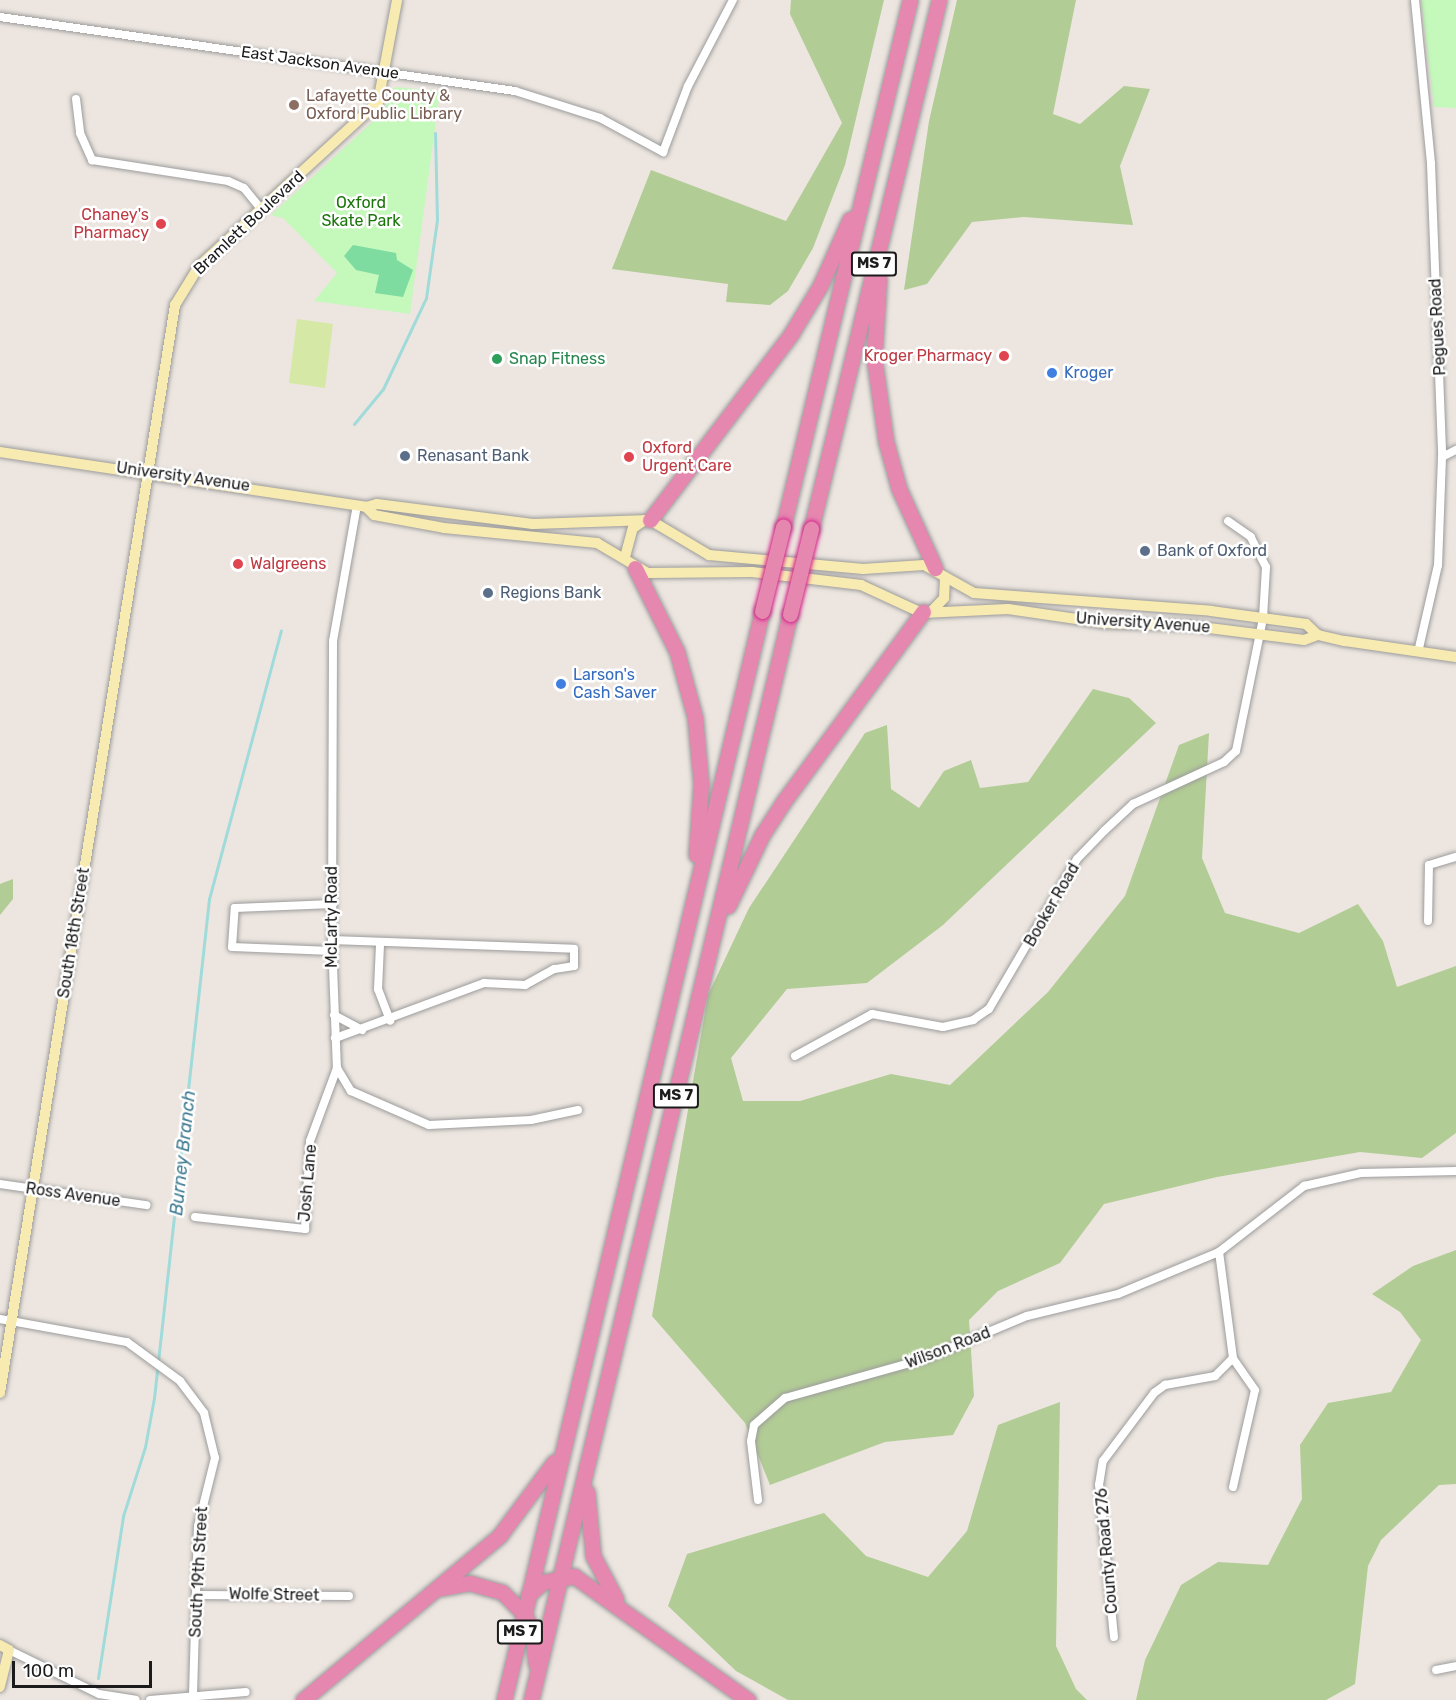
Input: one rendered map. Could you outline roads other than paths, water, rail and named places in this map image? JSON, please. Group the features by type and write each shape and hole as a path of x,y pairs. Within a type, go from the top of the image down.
{"highway":[{"name":"MS 7","path":"504,1700 762,611 910,0"},
{"name":"MS 7","path":"532,1698 939,0"},
{"path":"648,520 791,334 820,286 867,177"},
{"path":"884,224 875,337 878,397 899,489 940,574"},
{"path":"630,563 677,652 695,718 701,784 694,897"},
{"path":"707,968 730,902 762,835 927,612"},
{"path":"303,1700 519,1516 553,1465 572,1408"},
{"path":"586,1468 593,1556 624,1608"},
{"path":"528,1595 543,1581 574,1576 624,1608 748,1700"},
{"path":"434,1590 455,1583 486,1584 502,1592 524,1614 534,1644 532,1698"}],"main road":[{"name":"Bramlett Boulevard","path":"148,472 175,305 199,266 370,112 386,72 397,0"},
{"name":"University Avenue","path":"0,452 148,472 361,506 377,504 563,527 648,520 709,555 863,569 910,565 940,574 992,596 1263,618 1306,624 1318,635"},
{"name":"South 18th Street","path":"0,1393 148,472"},
{"name":"University Avenue","path":"361,506 374,515 444,528 530,540 587,541 630,563 663,575 752,572 861,585 927,612 1008,609 1104,623 1261,634 1304,640 1318,635 1456,657"},
{"path":"630,563 633,528 648,520"},
{"path":"927,612 944,598 940,574"},
{"path":"0,1687 5,1647"}],"street":[{"name":"East Jackson Avenue","path":"0,17 386,72 543,97 600,118 663,152 688,86 733,0"},
{"name":"Pegues Road","path":"1414,0 1431,164 1442,457 1438,565 1418,651"},
{"path":"76,99 80,133 92,160 228,181 244,188 262,210"},
{"path":"1442,457 1456,450"},
{"name":"McLarty Road","path":"337,1068 332,951 333,641 361,506"},
{"path":"1228,521 1238,524 1262,552 1263,618 1261,634"},
{"name":"Booker Road","path":"795,1056 872,1014 943,1027 960,1026 988,1009 1077,859 1133,804 1224,762 1236,751 1261,634"},
{"path":"1428,921 1430,865 1456,857"},
{"path":"332,951 232,947 235,908 333,904"},
{"path":"332,940 380,945 422,941 476,948 574,949 574,966 554,969 525,986 484,983 390,1021 336,1038"},
{"path":"380,945 378,989 390,1021"},
{"path":"334,1015 362,1030"},
{"path":"337,1068 351,1091 429,1125 531,1120 578,1110"},
{"name":"Josh Lane","path":"195,1217 305,1229 310,1141 337,1068"},
{"name":"Wilson Road","path":"758,1500 750,1441 754,1425 767,1409 785,1398 914,1362 1027,1316 1096,1302 1220,1252 1304,1186 1361,1173 1456,1170"},
{"name":"Ross Avenue","path":"0,1184 146,1205"},
{"path":"1220,1252 1233,1358 1255,1390 1233,1487"},
{"path":"0,1319 12,1321"},
{"name":"South 19th Street","path":"12,1321 127,1342 165,1367 204,1413 213,1436 215,1458 198,1526 198,1594 193,1697"},
{"name":"County Road 276","path":"1114,1637 1100,1485 1103,1461 1154,1393 1165,1385 1215,1376 1233,1358"},
{"name":"Wolfe Street","path":"198,1594 349,1596"},
{"path":"5,1647 99,1694 136,1700"},
{"path":"1436,1670 1456,1666"},
{"path":"150,1700 246,1692"}],"waterway":[{"name":"Burney Branch","path":"354,424 383,389 426,298 437,220 435,133"},
{"name":"Burney Branch","path":"98,1678 123,1516 145,1447 154,1398 209,899 281,630"}],"place":[{"name":"Lafayette County & Oxford Public Library","path":"294,105"},
{"name":"Chaney's Pharmacy","path":"161,224"},
{"name":"Kroger Pharmacy","path":"1004,356"},
{"name":"Snap Fitness","path":"497,359"},
{"name":"Kroger","path":"1052,373"},
{"name":"Renasant Bank","path":"405,456"},
{"name":"Oxford Urgent Care","path":"629,457"},
{"name":"Bank of Oxford","path":"1145,551"},
{"name":"Walgreens","path":"238,564"},
{"name":"Regions Bank","path":"488,593"},
{"name":"Larson's Cash Saver","path":"561,684"}],"park label":[{"name":"Oxford Skate Park","path":"361,212"}]}
